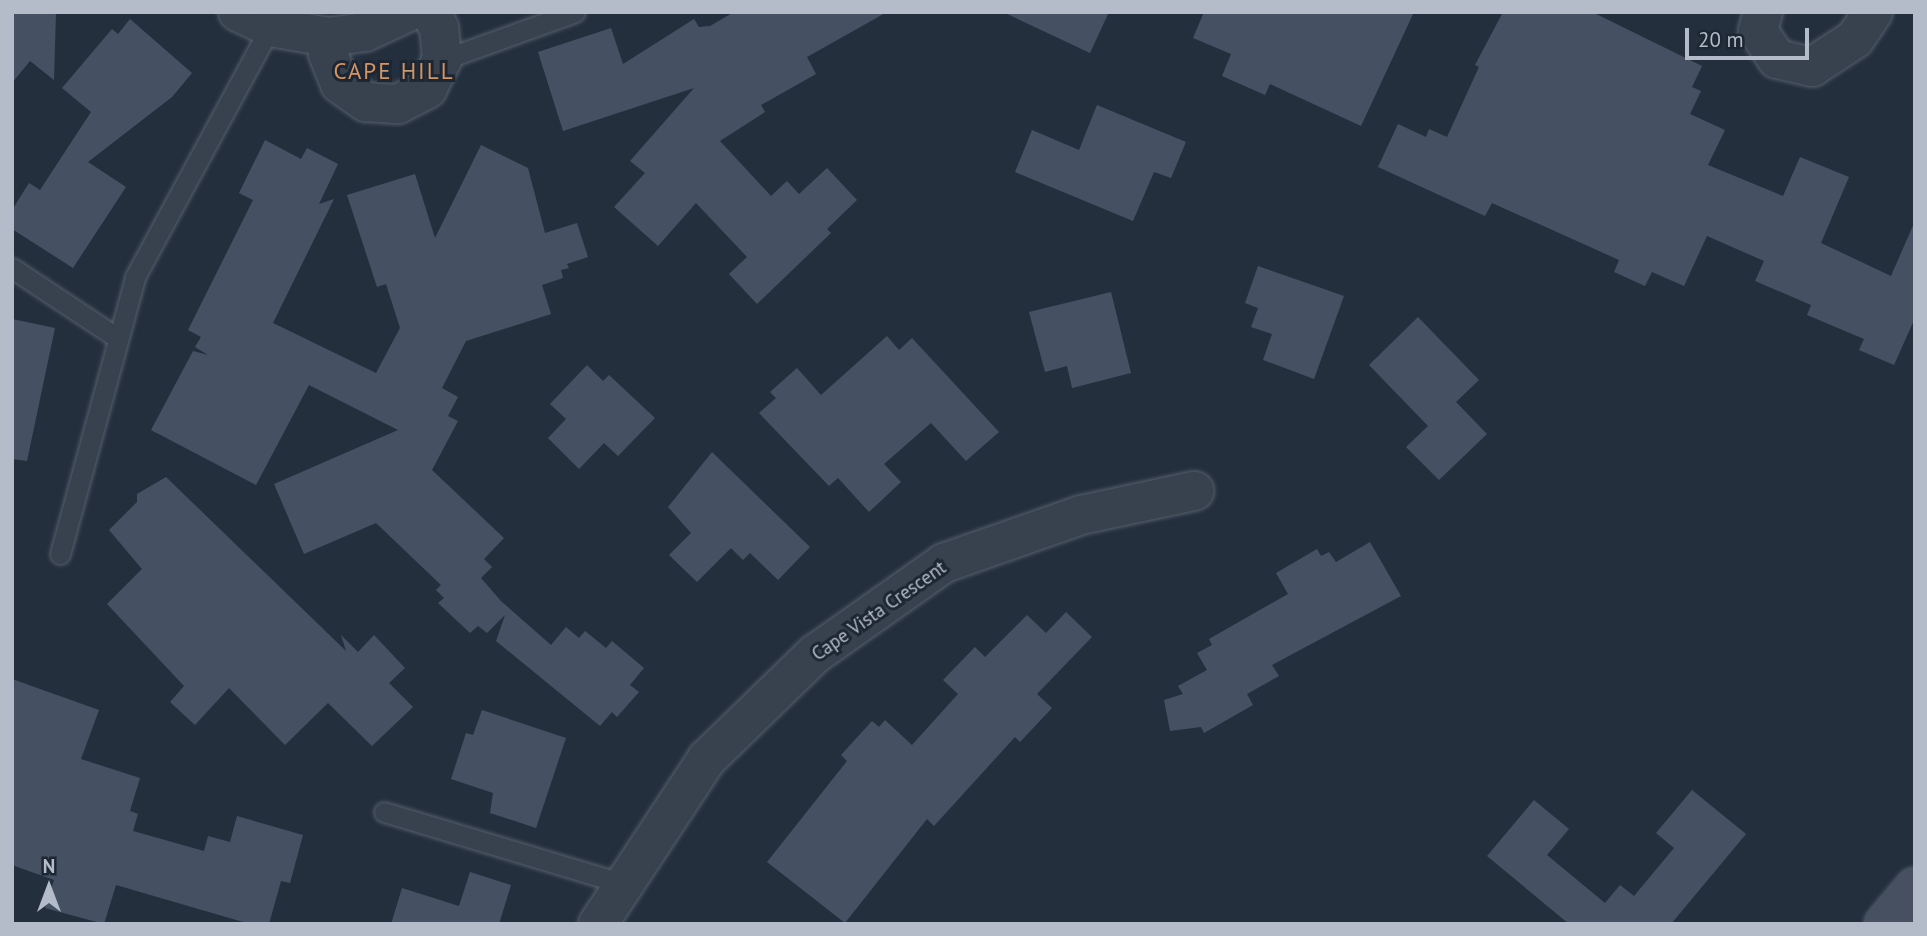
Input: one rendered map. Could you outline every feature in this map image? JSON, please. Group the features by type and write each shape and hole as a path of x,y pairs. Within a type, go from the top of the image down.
{"street":[{"path":"254,20 329,37 365,32 408,12"},
{"path":"329,37 328,54 340,84 374,104 414,98 437,76 442,60 439,28 430,12"},
{"path":"1763,12 1758,31 1777,59 1812,67 1855,38 1873,12"},
{"name":"Cape Vista Crescent","path":"598,924 707,760 815,654 944,563 1081,515 1194,491"},
{"path":"1884,924 1915,887"}],"lane":[{"path":"442,60 575,12"},
{"path":"60,554 116,337 150,243 254,20"},
{"path":"12,268 116,337"},
{"path":"384,812 624,884"}],"building":[{"path":"12,12 56,12 54,80 30,61 12,83"},
{"path":"734,12 887,12 807,57 816,74 761,105 765,112 720,141 771,196 787,181 799,194 827,168 857,200 827,229 831,233 757,304 729,274 747,257 696,203 658,246 614,207 645,173 630,161 694,88 563,131 538,52 611,28 623,64 694,19 699,27 710,26"},
{"path":"1003,12 1109,12 1090,53"},
{"path":"1204,12 1414,12 1361,126 1270,84 1265,95 1222,76 1231,54 1193,38"},
{"path":"1503,12 1592,12 1702,66 1692,87 1701,91 1690,114 1725,130 1708,165 1783,196 1800,157 1849,177 1821,243 1891,276 1915,221 1915,318 1894,365 1859,350 1864,339 1807,315 1811,305 1755,281 1764,261 1707,236 1684,286 1652,272 1645,286 1614,272 1619,260 1492,203 1485,216 1378,167 1398,124 1426,137 1429,129 1447,137 1479,67 1475,65"},
{"path":"130,19 192,73 172,97 88,162 126,187 73,268 12,229 12,210 29,183 40,190 91,112 62,88 112,29 118,34"},
{"path":"1097,105 1186,142 1171,178 1154,172 1133,221 1015,172 1032,130 1079,150"},
{"path":"265,140 301,159 307,148 338,164 319,204 334,199 273,323 376,373 400,328 386,284 377,287 347,195 415,174 435,238 481,145 528,168 545,233 577,223 588,257 567,264 569,268 561,270 563,278 542,285 551,314 466,341 442,388 458,397 448,416 458,421 432,470 504,538 484,559 492,567 481,578 501,601 551,645 566,627 579,638 585,631 606,648 612,641 644,668 630,685 639,692 617,717 612,712 600,726 496,641 505,615 487,633 478,626 470,633 438,603 444,598 436,590 441,585 376,523 304,554 274,484 398,430 309,385 256,485 151,430 193,351 208,355 195,347 201,337 188,330 253,200 239,193"},
{"path":"1258,266 1344,296 1314,379 1263,360 1272,334 1251,327 1258,308 1245,303"},
{"path":"1111,292 1131,373 1072,388 1067,366 1045,372 1029,312"},
{"path":"1418,317 1479,380 1456,402 1487,434 1439,480 1406,447 1428,426 1369,365"},
{"path":"12,319 55,328 27,461 12,459"},
{"path":"887,336 899,350 912,338 999,432 966,461 931,423 884,464 901,482 869,512 838,478 829,486 759,413 776,398 770,392 797,368 821,395"},
{"path":"587,365 603,381 609,375 655,418 618,456 604,443 579,469 548,438 566,419 550,404"},
{"path":"712,452 810,547 778,580 750,553 743,560 731,548 697,582 669,555 691,533 668,507"},
{"path":"166,477 346,651 341,635 358,652 374,635 405,668 389,683 413,707 372,746 328,703 285,745 229,688 195,725 170,702 184,686 107,604 142,569 109,530 137,502 137,494"},
{"path":"1370,542 1401,596 1272,665 1279,676 1247,694 1253,705 1204,733 1201,727 1170,731 1164,700 1183,694 1178,686 1207,670 1197,653 1212,645 1209,639 1288,594 1276,573 1317,549 1321,556 1329,552 1336,562"},
{"path":"1066,612 1092,637 1037,694 1052,708 1020,742 1015,737 934,826 927,819 845,923 767,862 847,761 841,755 872,721 879,727 885,720 912,745 958,694 943,680 975,647 985,657 1027,615 1046,633"},
{"path":"12,679 99,710 81,759 140,778 130,811 138,814 133,831 204,851 208,836 230,842 237,816 303,835 290,883 281,881 269,924 250,924 116,885 104,924 45,908 54,880 12,865"},
{"path":"482,710 566,738 536,828 490,813 493,793 451,779 466,733 473,735"},
{"path":"1692,790 1746,834 1671,924 1569,924 1487,856 1534,800 1569,829 1547,855 1605,903 1620,885 1634,896 1674,848 1656,833"},
{"path":"470,872 511,885 499,924 391,924 402,888 459,906"}],"district":[{"name":"CAPE HILL","path":"394,71"}]}
